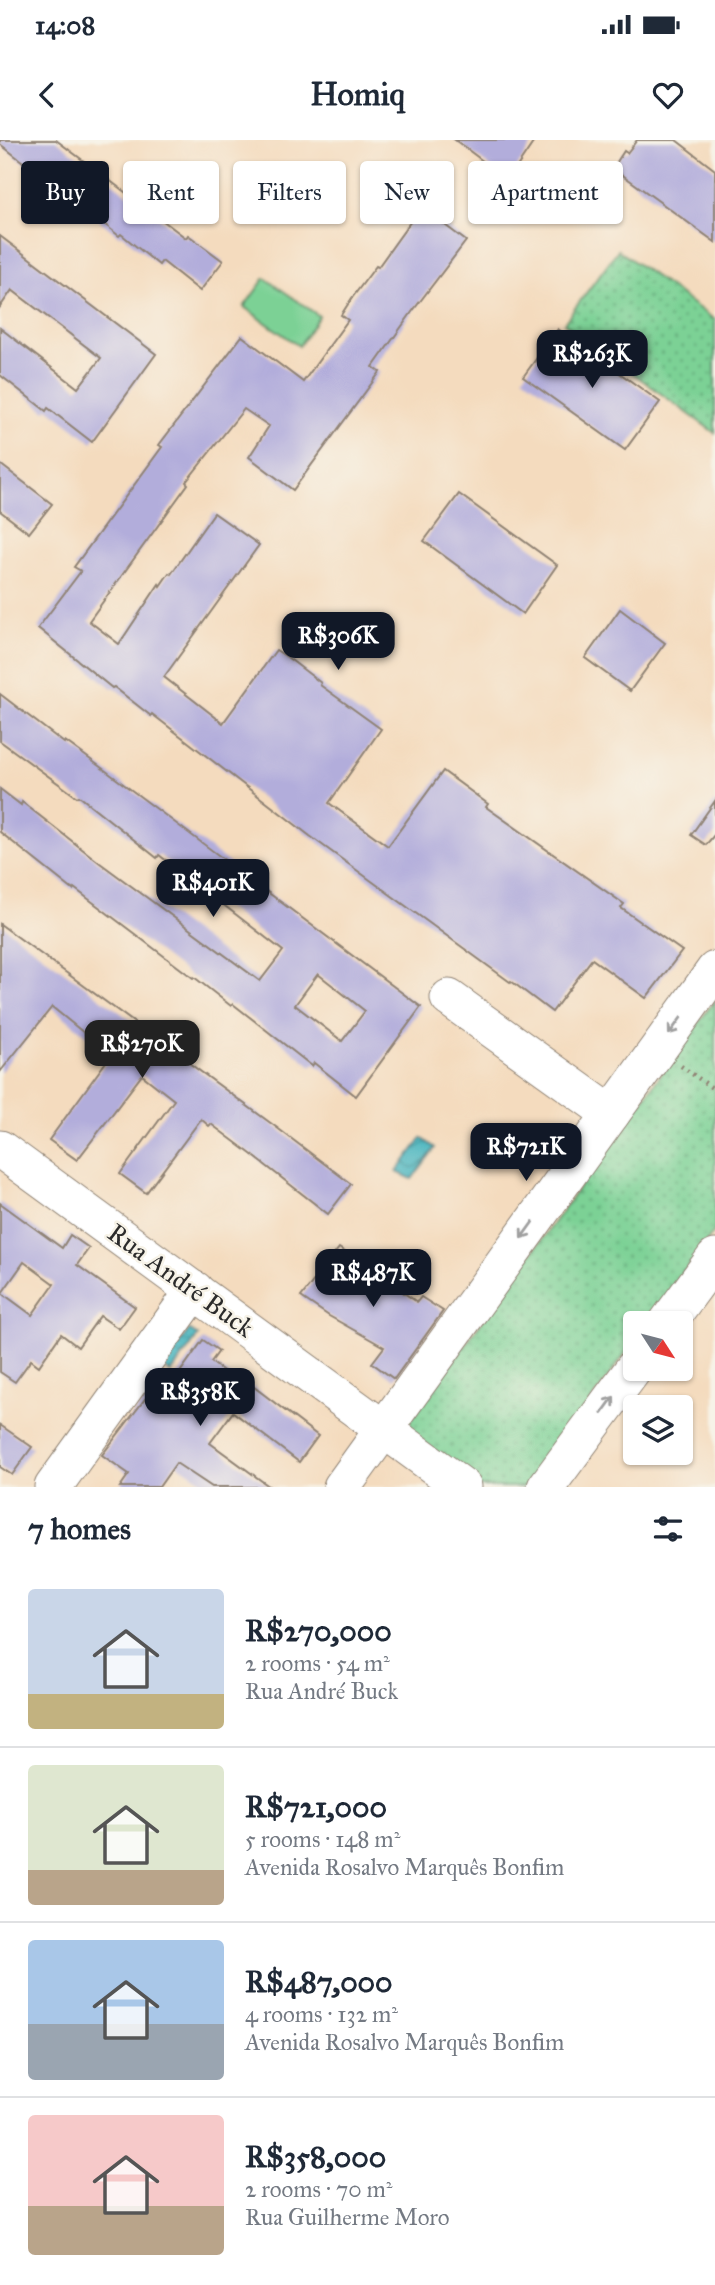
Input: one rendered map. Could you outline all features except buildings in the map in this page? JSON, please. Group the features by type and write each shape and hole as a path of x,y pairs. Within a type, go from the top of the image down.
{"street":[{"path":"342,1487 715,970"},
{"path":"449,998 611,1114"},
{"name":"Rua André Buck","path":"0,1149 463,1487"},
{"path":"676,1311 715,1258"},
{"path":"52,1487 194,1290"},
{"path":"546,1487 625,1381"}],"path":[{"path":"658,1049 715,1090"}],"green space":[{"path":"618,250 715,320 715,433 564,323"},
{"path":"265,278 319,316 299,346 244,307"},
{"path":"715,1000 715,1230 657,1311 623,1311 623,1357 530,1487 480,1487 409,1431 411,1419"}],"water":[{"path":"422,1138 435,1148 412,1179 397,1172"},
{"path":"189,1330 198,1336 171,1373 158,1364"}]}
